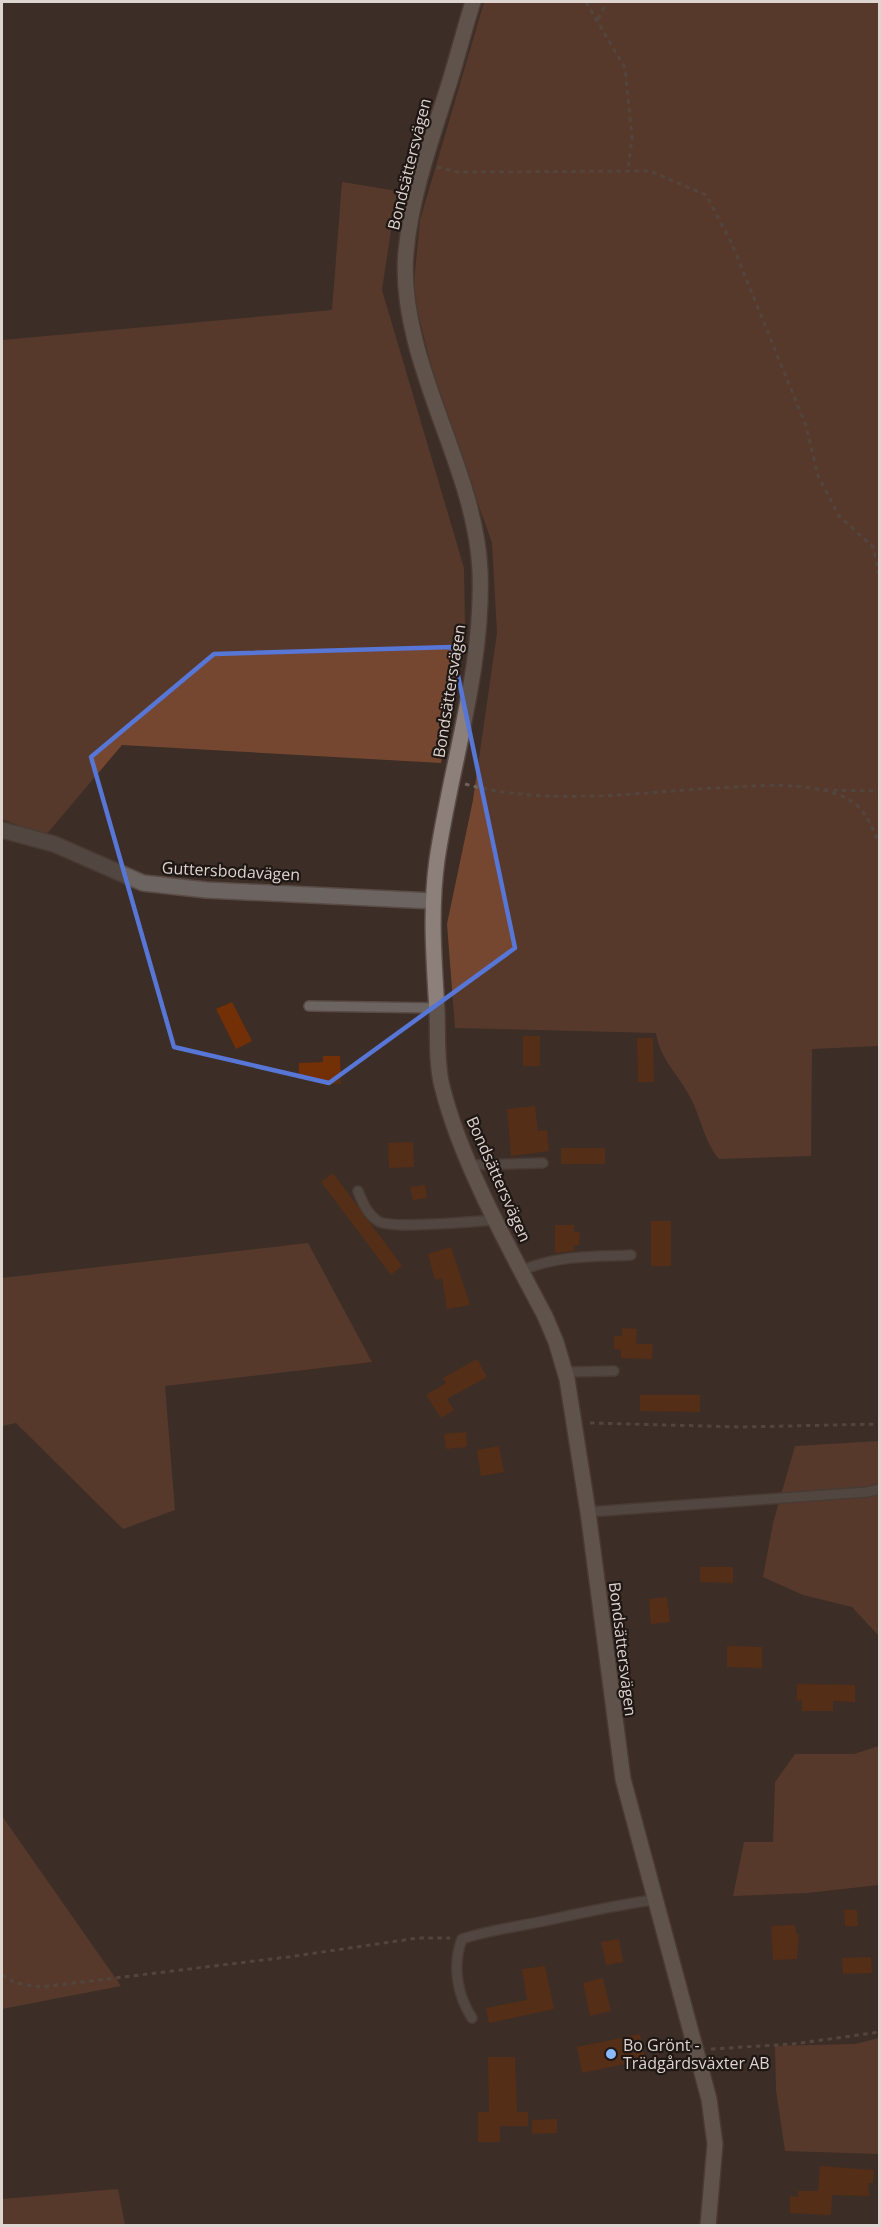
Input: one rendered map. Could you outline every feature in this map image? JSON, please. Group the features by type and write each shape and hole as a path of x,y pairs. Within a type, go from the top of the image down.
{"street":[{"name":"Bondsättersvägen","path":"473,2 425,163 411,219 406,255 406,292 415,340 478,540 480,574 479,620 465,715 437,861 433,901 441,1083 471,1165 549,1325 564,1372 588,1512 623,1779 653,1900 697,2048 709,2099 715,2144 708,2226"},
{"name":"Guttersbodavägen","path":"2,830 54,844 143,883 206,890 433,901"}],"lane":[{"path":"309,1006 436,1008"},
{"path":"471,1165 543,1163"},
{"path":"358,1191 365,1208 378,1222 396,1226 497,1221"},
{"path":"521,1271 538,1263 632,1255"},
{"path":"564,1372 614,1371"},
{"path":"588,1512 867,1492 879,1488"},
{"path":"472,2018 462,2002 458,1977 457,1953 462,1939 488,1930 543,1921 602,1906 653,1900"}],"path":[{"path":"586,2 625,68 632,138 628,170"},
{"path":"598,19 607,2"},
{"path":"425,163 457,172 628,170 660,174 706,195 732,244 806,426 818,476 839,516 873,547 879,580"},
{"path":"452,781 491,791 534,795 603,796 769,785 819,790 879,791"},
{"path":"819,790 846,798 866,813 878,840"},
{"path":"573,1423 741,1427 879,1424"},
{"path":"2,1975 16,1983 40,1987 288,1958 418,1938 462,1939"},
{"path":"697,2048 793,2044 879,2032"}],"highlighted area":[{"path":"452,647 515,948 329,1083 174,1047 91,757 214,654"}],"shaded area":[{"path":"484,2 879,2 879,1046 812,1049 811,1156 719,1159 709,1144 689,1095 661,1051 656,1033 455,1028 447,924 473,800 497,633 492,543 436,385 413,293 420,220"},
{"path":"342,182 397,191 382,290 464,568 465,627 441,763 122,745 45,836 2,819 2,340 332,310"},
{"path":"308,1243 372,1362 165,1386 175,1510 123,1529 16,1423 2,1426 2,1278"},
{"path":"879,1441 879,1636 852,1607 803,1595 763,1577 773,1523 795,1446"},
{"path":"879,1746 879,1885 807,1893 733,1896 744,1842 773,1842 775,1782 795,1754 854,1754"},
{"path":"2,1816 121,1986 2,2009"},
{"path":"879,2038 879,2154 785,2151 776,2090 775,2046 855,2044"},
{"path":"118,2189 125,2225 2,2225 2,2199"}],"building":[{"path":"232,1002 252,1041 236,1049 216,1009"},
{"path":"523,1036 540,1036 540,1066 523,1066"},
{"path":"637,1038 653,1038 654,1082 638,1082"},
{"path":"323,1056 340,1056 341,1084 323,1085 323,1079 299,1079 299,1063 323,1062"},
{"path":"535,1106 538,1131 547,1130 549,1151 511,1156 507,1109"},
{"path":"413,1142 414,1167 389,1168 388,1143"},
{"path":"561,1148 605,1148 605,1164 561,1164"},
{"path":"333,1173 402,1266 391,1275 321,1182"},
{"path":"425,1185 427,1198 413,1200 410,1187"},
{"path":"651,1221 671,1221 671,1266 651,1266"},
{"path":"555,1225 574,1225 574,1232 580,1232 579,1245 574,1245 574,1251 555,1253"},
{"path":"451,1247 470,1305 447,1309 442,1278 435,1280 428,1254"},
{"path":"622,1328 637,1329 636,1344 653,1344 652,1359 621,1358 621,1350 614,1349 614,1336 622,1336"},
{"path":"477,1359 487,1377 447,1399 454,1410 441,1418 426,1395 446,1383 443,1378"},
{"path":"640,1395 700,1395 700,1412 640,1411"},
{"path":"466,1432 467,1447 446,1449 444,1434"},
{"path":"499,1446 504,1472 481,1476 477,1450"},
{"path":"700,1567 733,1567 733,1583 700,1582"},
{"path":"667,1597 670,1622 651,1624 649,1599"},
{"path":"727,1646 762,1647 762,1668 727,1667"},
{"path":"797,1684 855,1685 855,1702 833,1701 833,1711 802,1711 802,1700 797,1701"},
{"path":"844,1910 857,1910 858,1926 845,1926"},
{"path":"795,1925 796,1934 799,1934 797,1959 773,1960 771,1926"},
{"path":"619,1939 623,1962 606,1965 601,1942"},
{"path":"871,1957 872,1973 843,1974 842,1958"},
{"path":"545,1966 554,2009 489,2023 486,2008 527,2000 522,1969"},
{"path":"603,1978 611,2011 590,2016 583,1983"},
{"name":"Bo Grönt - Trädgårdsväxter AB","path":"640,2034 645,2060 582,2073 577,2047"},
{"path":"488,2057 515,2057 517,2112 528,2112 528,2126 500,2126 500,2142 478,2142 478,2112 489,2112"},
{"path":"557,2119 557,2133 532,2134 532,2120"},
{"path":"820,2166 874,2170 873,2183 868,2183 869,2196 832,2195 831,2215 790,2213 790,2196 798,2197 798,2191 818,2191"}],"place":[{"name":"Bo Grönt - Trädgårdsväxter AB","path":"611,2054"}]}
